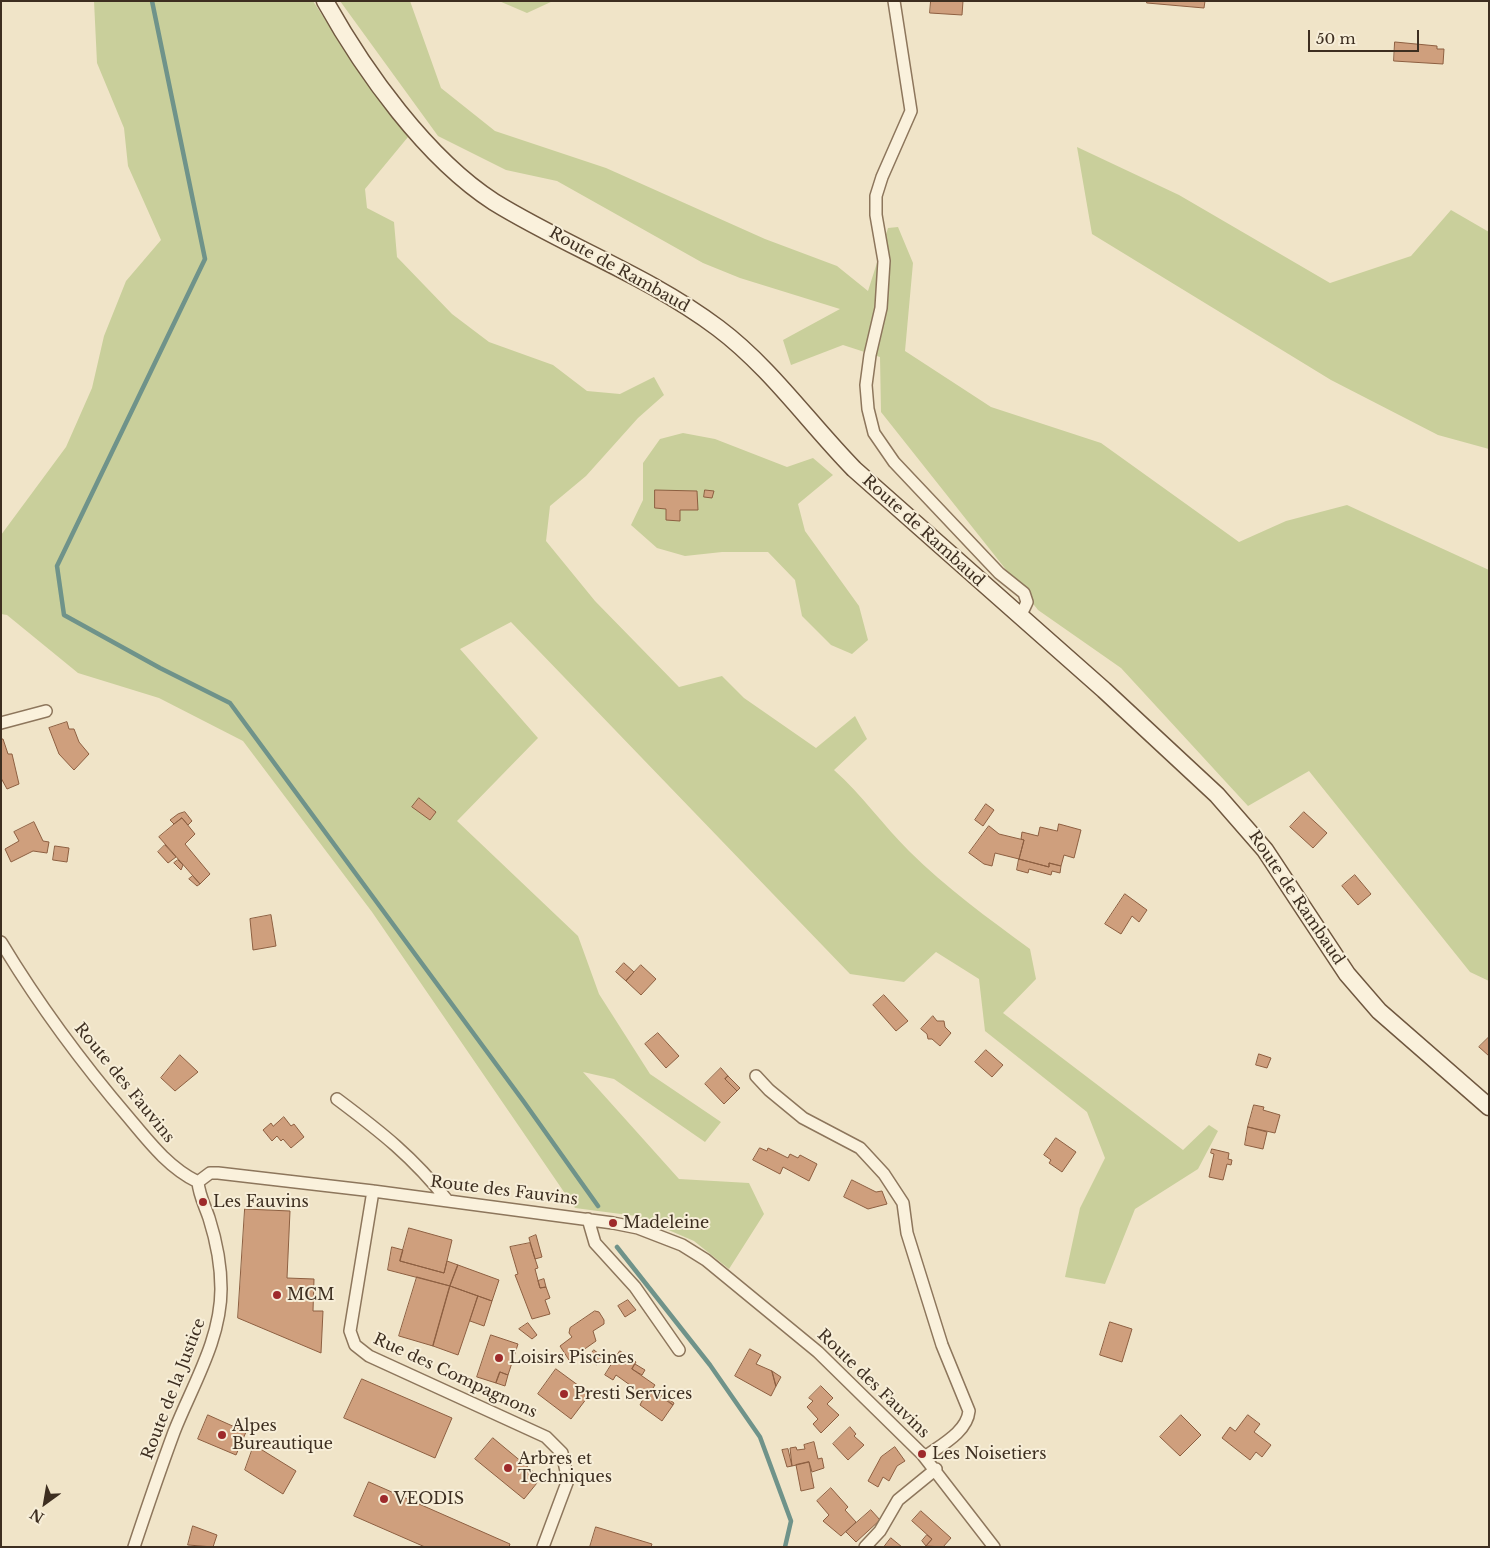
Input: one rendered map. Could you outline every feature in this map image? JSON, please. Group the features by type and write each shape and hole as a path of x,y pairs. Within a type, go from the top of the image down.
{"street":[{"name":"Route de Rambaud","path":"325,1 351,47 409,122 467,182 494,201 653,286 688,307 738,343 854,469 1154,736 1224,802 1265,850 1315,928 1347,974 1366,996 1403,1033 1489,1107"},
{"path":"894,1 911,111 876,196 876,215 884,260 881,308 870,355 866,385 868,409 874,433 894,462 999,573 1024,593 1027,602 1020,617"},
{"path":"1,723 46,711"},
{"name":"Route des Fauvins","path":"1,942 27,985 96,1079 156,1150 178,1170 198,1182 210,1173 447,1200 588,1219 638,1228 682,1244 706,1260 818,1352 936,1469 994,1547"},
{"path":"756,1076 803,1118 860,1148 884,1174 903,1203 907,1233 942,1345 969,1411 968,1421 964,1427 925,1457"},
{"path":"337,1099 387,1136 424,1172 447,1200"},
{"name":"Route de la Justice","path":"134,1547 175,1431 202,1367 218,1316 221,1289 218,1261 210,1220 198,1182"},
{"name":"Rue des Compagnons","path":"373,1191 350,1331 355,1345 369,1356 546,1437 562,1453 568,1480 543,1547"},
{"path":"588,1219 595,1243 635,1287 679,1350"},
{"path":"865,1547 880,1531 898,1500 936,1469"}],"green space":[{"path":"94,1 313,1 363,78 408,137 365,189 367,208 394,222 397,257 452,314 489,342 553,365 587,391 620,394 654,377 664,395 638,418 586,476 550,506 546,541 595,601 679,687 722,676 744,698 816,748 855,716 867,739 834,770 923,865 1030,949 1036,979 1003,1013 1183,1150 1209,1125 1218,1131 1198,1169 1135,1209 1105,1284 1065,1277 1080,1208 1105,1158 1087,1112 985,1031 979,979 936,952 904,982 850,974 511,622 460,649 538,738 457,821 578,936 599,994 650,1074 721,1122 705,1142 614,1079 583,1072 679,1179 749,1183 764,1214 729,1269 694,1241 636,1216 575,1208 372,912 243,741 159,698 78,673 7,615 1,614 1,535 66,447 92,388 104,336 126,281 161,240 128,166 124,128 97,63"},
{"path":"340,1 410,1 441,88 495,131 606,168 765,239 837,266 868,291 888,228 898,227 913,263 905,351 991,407 1101,443 1239,542 1286,521 1347,505 1489,570 1489,981 1470,972 1309,771 1248,806 1121,668 1038,610 881,412 880,357 843,345 791,365 783,340 840,309 740,278 703,263 557,181 506,170 438,136"},
{"path":"499,1 553,1 527,13"},
{"path":"1077,147 1179,195 1330,283 1411,256 1451,210 1489,232 1489,449 1438,435 1331,380 1092,234"},
{"path":"683,433 715,439 787,467 813,458 833,475 798,504 805,531 859,606 868,640 852,654 831,645 802,616 795,580 768,552 722,552 685,556 657,548 631,525 643,500 643,463 660,439"}],"building":[{"path":"931,1 963,1 962,15 930,13"},
{"path":"1147,1 1205,1 1204,8 1147,3"},
{"path":"1395,42 1437,46 1437,49 1444,49 1443,64 1394,61"},
{"path":"655,490 697,491 698,510 680,510 680,521 666,520 666,509 655,508"},
{"path":"705,490 714,491 712,498 704,497"},
{"path":"67,722 69,729 74,729 79,742 89,754 74,770 59,754 49,728"},
{"path":"1,739 3,739 8,754 12,754 19,784 7,789 1,778"},
{"path":"419,798 436,812 430,820 412,807"},
{"path":"986,804 994,810 983,826 975,820"},
{"path":"185,812 192,821 188,825 182,818 174,824 170,820 178,814"},
{"path":"1304,812 1327,833 1313,848 1290,827"},
{"path":"182,818 195,834 185,844 210,874 200,884 159,837"},
{"path":"34,822 43,841 49,842 47,853 33,851 11,862 5,849 19,841 14,832"},
{"path":"1059,824 1081,830 1074,858 1064,855 1061,866 1049,863 1049,867 1019,859 1024,840 1021,839 1022,832 1038,836 1040,827 1057,831"},
{"path":"989,826 999,834 1024,840 1019,859 995,853 992,866 984,864 969,853"},
{"path":"165,845 176,857 168,863 158,852"},
{"path":"55,846 69,848 67,862 53,860"},
{"path":"1019,859 1049,867 1049,863 1061,866 1060,873 1052,871 1051,875 1029,869 1028,873 1017,870"},
{"path":"178,860 183,865 181,870 174,863"},
{"path":"1355,875 1371,894 1358,905 1342,886"},
{"path":"193,876 200,884 197,886 189,879"},
{"path":"1125,894 1147,910 1139,922 1132,916 1121,934 1105,924"},
{"path":"271,915 276,946 253,950 250,919"},
{"path":"624,963 634,972 626,981 616,972"},
{"path":"641,965 656,979 641,995 626,981"},
{"path":"884,995 908,1021 896,1031 873,1005"},
{"path":"933,1016 937,1021 944,1021 945,1027 951,1033 940,1046 932,1039 928,1039 927,1034 921,1029"},
{"path":"658,1033 679,1056 666,1068 645,1044"},
{"path":"1489,1037 1489,1056 1479,1047"},
{"path":"986,1050 1003,1065 992,1077 975,1062"},
{"path":"1259,1054 1271,1058 1267,1068 1256,1065"},
{"path":"180,1055 198,1072 175,1091 161,1078"},
{"path":"721,1068 728,1076 725,1079 737,1091 724,1104 705,1084"},
{"path":"728,1076 740,1088 737,1091 725,1079"},
{"path":"1254,1105 1264,1107 1263,1110 1280,1115 1275,1133 1248,1127"},
{"path":"284,1117 291,1126 294,1124 304,1137 291,1148 283,1139 281,1141 277,1136 272,1141 263,1130 271,1123 273,1126"},
{"path":"1248,1127 1267,1132 1263,1149 1245,1145"},
{"path":"1056,1138 1076,1152 1062,1172 1049,1163 1051,1160 1044,1155"},
{"path":"760,1148 767,1151 768,1148 788,1158 790,1154 798,1158 800,1155 817,1164 809,1181 783,1167 780,1174 753,1160"},
{"path":"1212,1149 1229,1153 1228,1159 1232,1160 1231,1165 1227,1164 1223,1180 1209,1177 1214,1154 1211,1153"},
{"path":"852,1180 876,1192 882,1191 887,1204 868,1209 844,1197"},
{"name":"MCM","path":"245,1209 290,1211 287,1278 314,1279 313,1311 323,1311 321,1353 238,1318"},
{"path":"409,1228 452,1240 444,1273 400,1261"},
{"path":"536,1235 542,1257 535,1259 529,1238"},
{"path":"530,1243 538,1268 535,1269 540,1288 546,1287 550,1298 545,1300 550,1314 532,1319 515,1275 518,1274 510,1247"},
{"path":"392,1247 403,1250 400,1261 444,1273 447,1261 458,1265 450,1286 388,1270"},
{"path":"458,1265 499,1280 492,1301 450,1286"},
{"path":"417,1277 450,1286 433,1346 399,1336"},
{"path":"544,1279 546,1287 540,1288 538,1281"},
{"path":"450,1286 478,1296 458,1355 433,1346"},
{"path":"478,1296 492,1301 484,1326 470,1321"},
{"path":"628,1300 636,1310 625,1317 618,1306"},
{"path":"595,1311 599,1312 604,1320 604,1324 593,1331 596,1341 569,1360 560,1346 572,1337 569,1333 570,1328"},
{"path":"1110,1322 1132,1329 1122,1362 1100,1355"},
{"path":"528,1323 537,1335 532,1339 519,1329"},
{"name":"Loisirs Piscines","path":"491,1335 518,1344 508,1375 500,1372 496,1383 477,1377"},
{"path":"750,1349 761,1355 756,1364 772,1371 776,1386 771,1396 735,1376"},
{"path":"594,1350 604,1358 597,1365 588,1358"},
{"path":"620,1351 636,1362 632,1369 655,1385 653,1388 673,1405 662,1421 640,1405 643,1399 628,1389 630,1385 616,1375 613,1380 605,1375"},
{"path":"635,1364 645,1370 642,1375 632,1369"},
{"name":"Presti Services","path":"556,1369 590,1394 571,1419 538,1394"},
{"path":"772,1371 781,1377 776,1386"},
{"path":"500,1372 508,1375 505,1386 496,1383"},
{"path":"362,1379 452,1418 435,1458 344,1418"},
{"path":"821,1386 833,1398 827,1404 839,1415 821,1433 813,1424 818,1419 807,1407 813,1401 809,1398"},
{"path":"663,1395 674,1403 673,1405 661,1397"},
{"name":"Alpes Bureautique","path":"208,1415 246,1432 236,1455 198,1439"},
{"path":"1181,1415 1201,1435 1180,1456 1160,1437"},
{"path":"1248,1415 1260,1424 1254,1432 1271,1445 1262,1457 1256,1452 1250,1460 1222,1438 1230,1427 1235,1431"},
{"path":"850,1427 856,1434 854,1436 864,1445 848,1460 833,1444"},
{"name":"Arbres et Techniques","path":"493,1438 541,1478 524,1499 475,1459"},
{"path":"814,1442 818,1459 822,1458 824,1468 812,1472 809,1462 792,1466 790,1448 796,1447 797,1450 805,1449 804,1445"},
{"path":"254,1445 296,1471 283,1494 245,1470"},
{"path":"895,1447 905,1461 897,1466 889,1481 883,1477 878,1487 868,1481 881,1457"},
{"path":"788,1449 792,1466 787,1467 782,1450"},
{"path":"809,1462 814,1488 801,1491 796,1465"},
{"name":"VEODIS","path":"369,1482 510,1544 509,1547 425,1547 354,1516"},
{"path":"831,1488 848,1507 845,1510 856,1522 841,1536 823,1521 829,1515 817,1501"},
{"path":"871,1510 880,1520 856,1542 846,1532"},
{"path":"921,1511 951,1538 943,1547 926,1546 932,1539 912,1521"},
{"path":"193,1526 217,1535 213,1547 188,1545"},
{"path":"596,1527 652,1544 651,1547 590,1547"},
{"path":"927,1535 932,1539 926,1546 922,1541"},
{"path":"891,1538 902,1547 884,1547"}],"waterway":[{"path":"152,1 205,259 57,566 64,615 160,668 230,703 524,1102 598,1206"},
{"path":"617,1247 710,1365 760,1437 791,1521 785,1547"}],"place":[{"name":"Les Fauvins","path":"203,1202"},
{"name":"Madeleine","path":"613,1223"},
{"name":"MCM","path":"277,1295"},
{"name":"Loisirs Piscines","path":"499,1358"},
{"name":"Presti Services","path":"564,1394"},
{"name":"Alpes Bureautique","path":"222,1435"},
{"name":"Les Noisetiers","path":"922,1454"},
{"name":"Arbres et Techniques","path":"508,1468"},
{"name":"VEODIS","path":"384,1499"}]}
